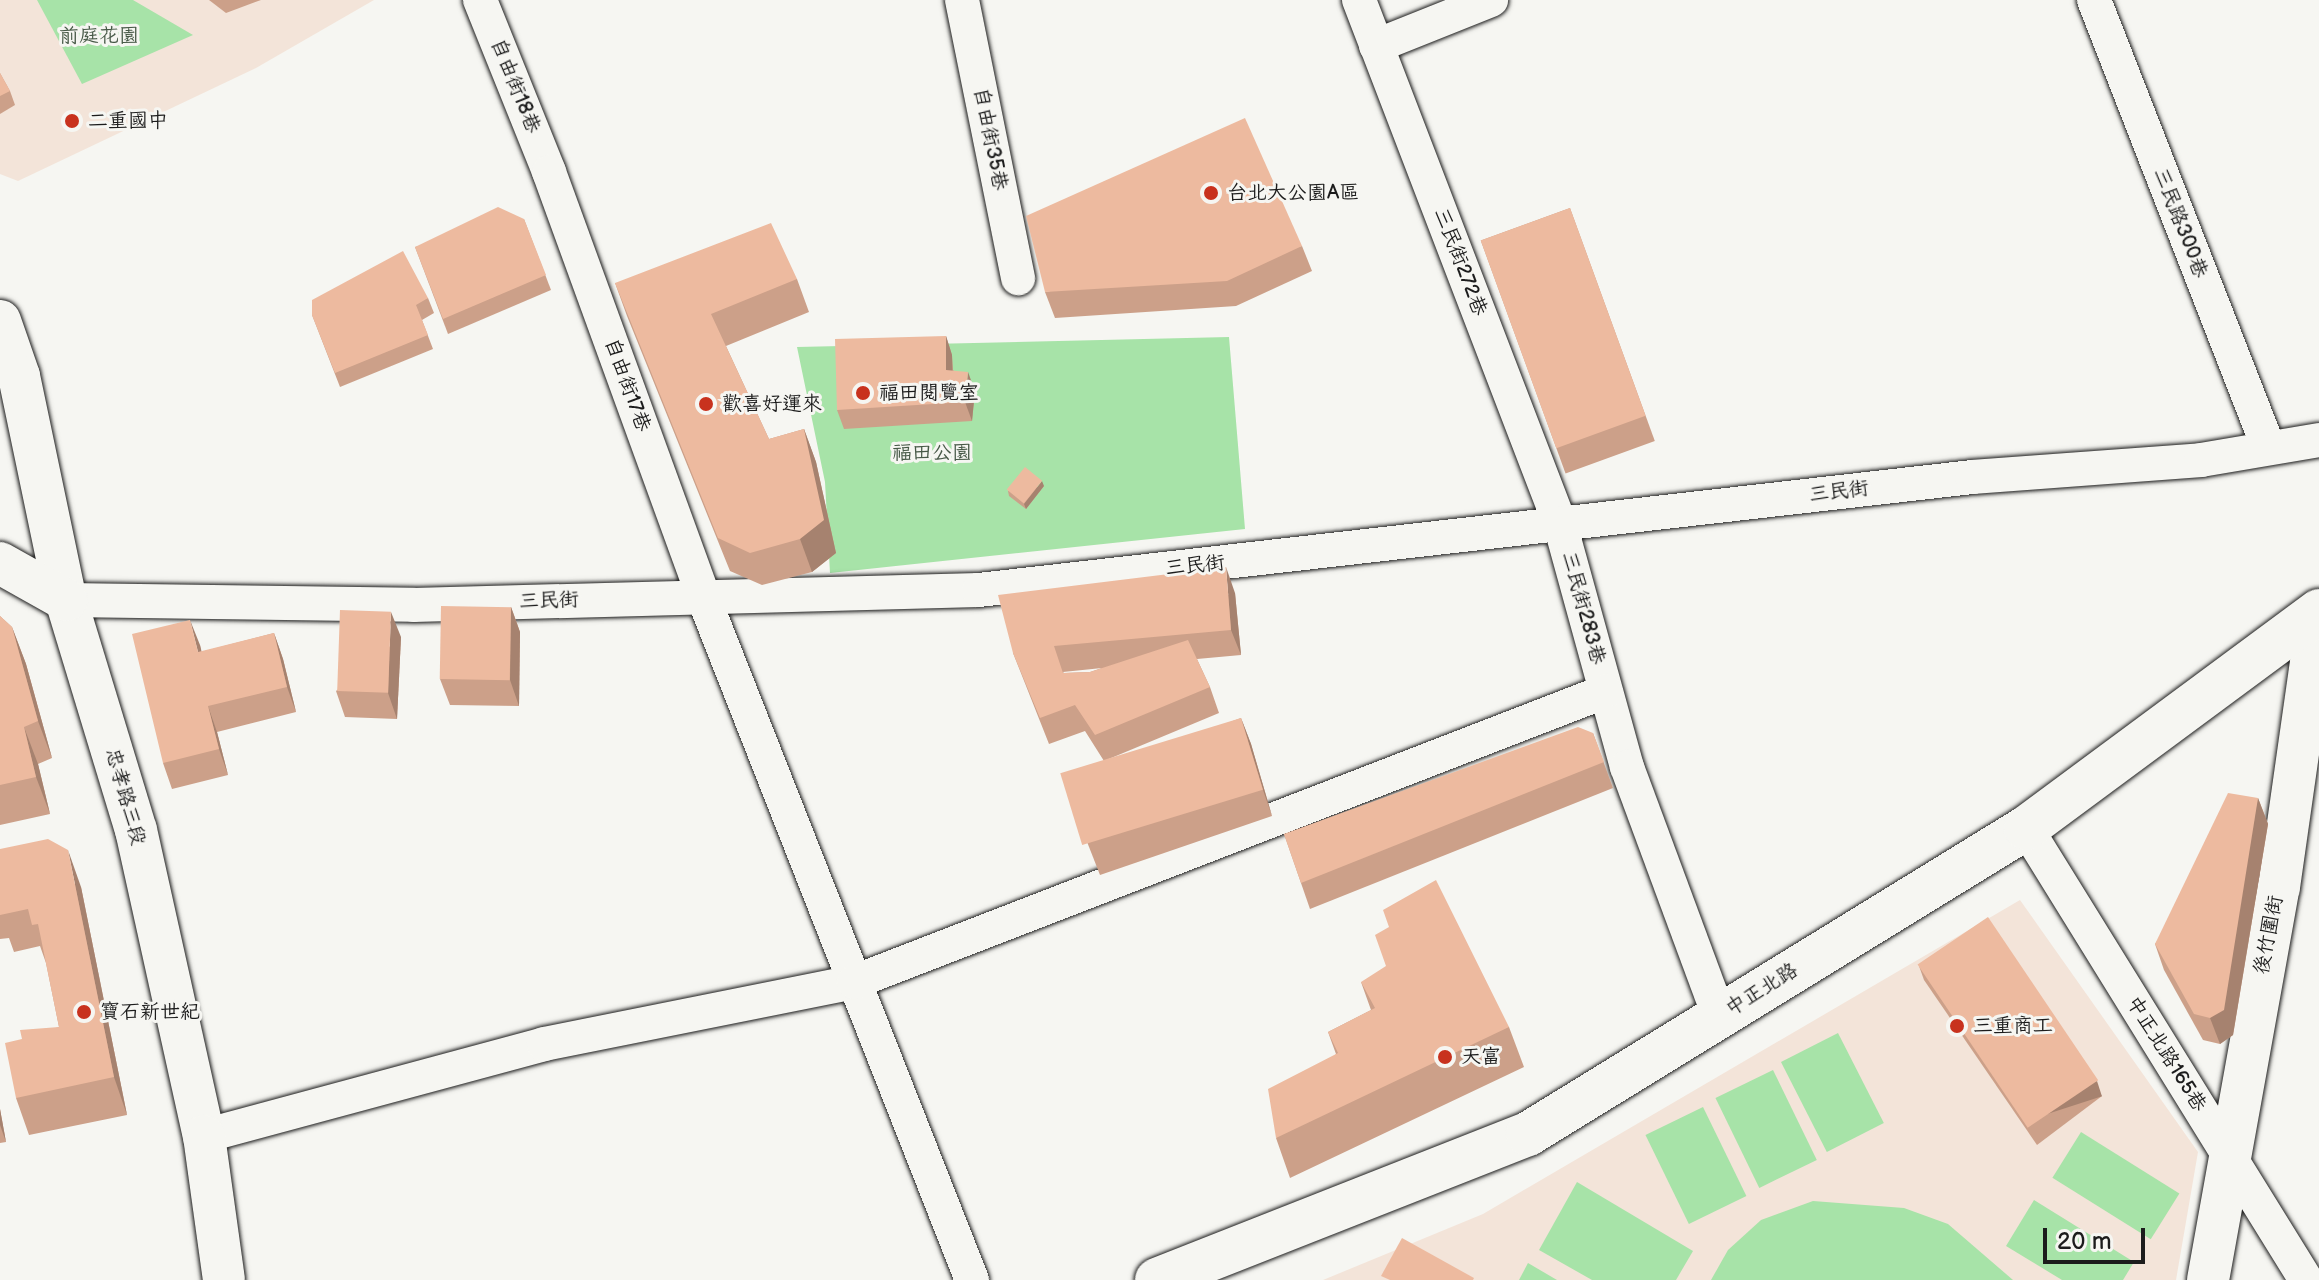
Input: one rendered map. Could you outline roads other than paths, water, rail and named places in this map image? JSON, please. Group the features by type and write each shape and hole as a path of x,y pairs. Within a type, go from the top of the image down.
{"main road":[{"name":"中正北路","path":"1157,1280 1528,1134 2026,828 2318,612"}],"street":[{"name":"自由街18巷","path":"480,0 549,172"},
{"name":"自由街35巷","path":"962,0 1018,278"},
{"name":"三民街272巷","path":"1359,0 1560,524"},
{"path":"1376,46 1491,0"},
{"name":"三民路300巷","path":"2094,0 2268,446"},
{"name":"自由街17巷","path":"549,172 704,599 972,1280"},
{"name":"忠孝路三段","path":"0,321 19,376 66,600 136,830 204,1136 224,1280"},
{"name":"三民街","path":"0,589 66,600 413,605 979,590 1972,477 2201,460 2268,446 2319,440"},
{"name":"三民街283巷","path":"1560,524 1627,767 1719,1016"},
{"name":"三民街","path":"0,563 66,600"},
{"name":"後竹圍街","path":"2208,1280 2228,1154 2279,887 2319,588"},
{"path":"204,1136 544,1044 854,982 1606,691"},
{"name":"中正北路165巷","path":"2026,828 2306,1280"}],"place":[{"name":"二重國中","path":"72,121"},
{"name":"台北大公園A區","path":"1211,193"},
{"name":"福田閱覽室","path":"863,393"},
{"name":"歡喜好運來","path":"706,404"},
{"name":"寶石新世紀","path":"84,1012"},
{"name":"三重商工","path":"1957,1026"},
{"name":"天富","path":"1445,1057"}],"park label":[{"name":"前庭花園","path":"99,36"},
{"name":"福田公園","path":"932,453"}]}
